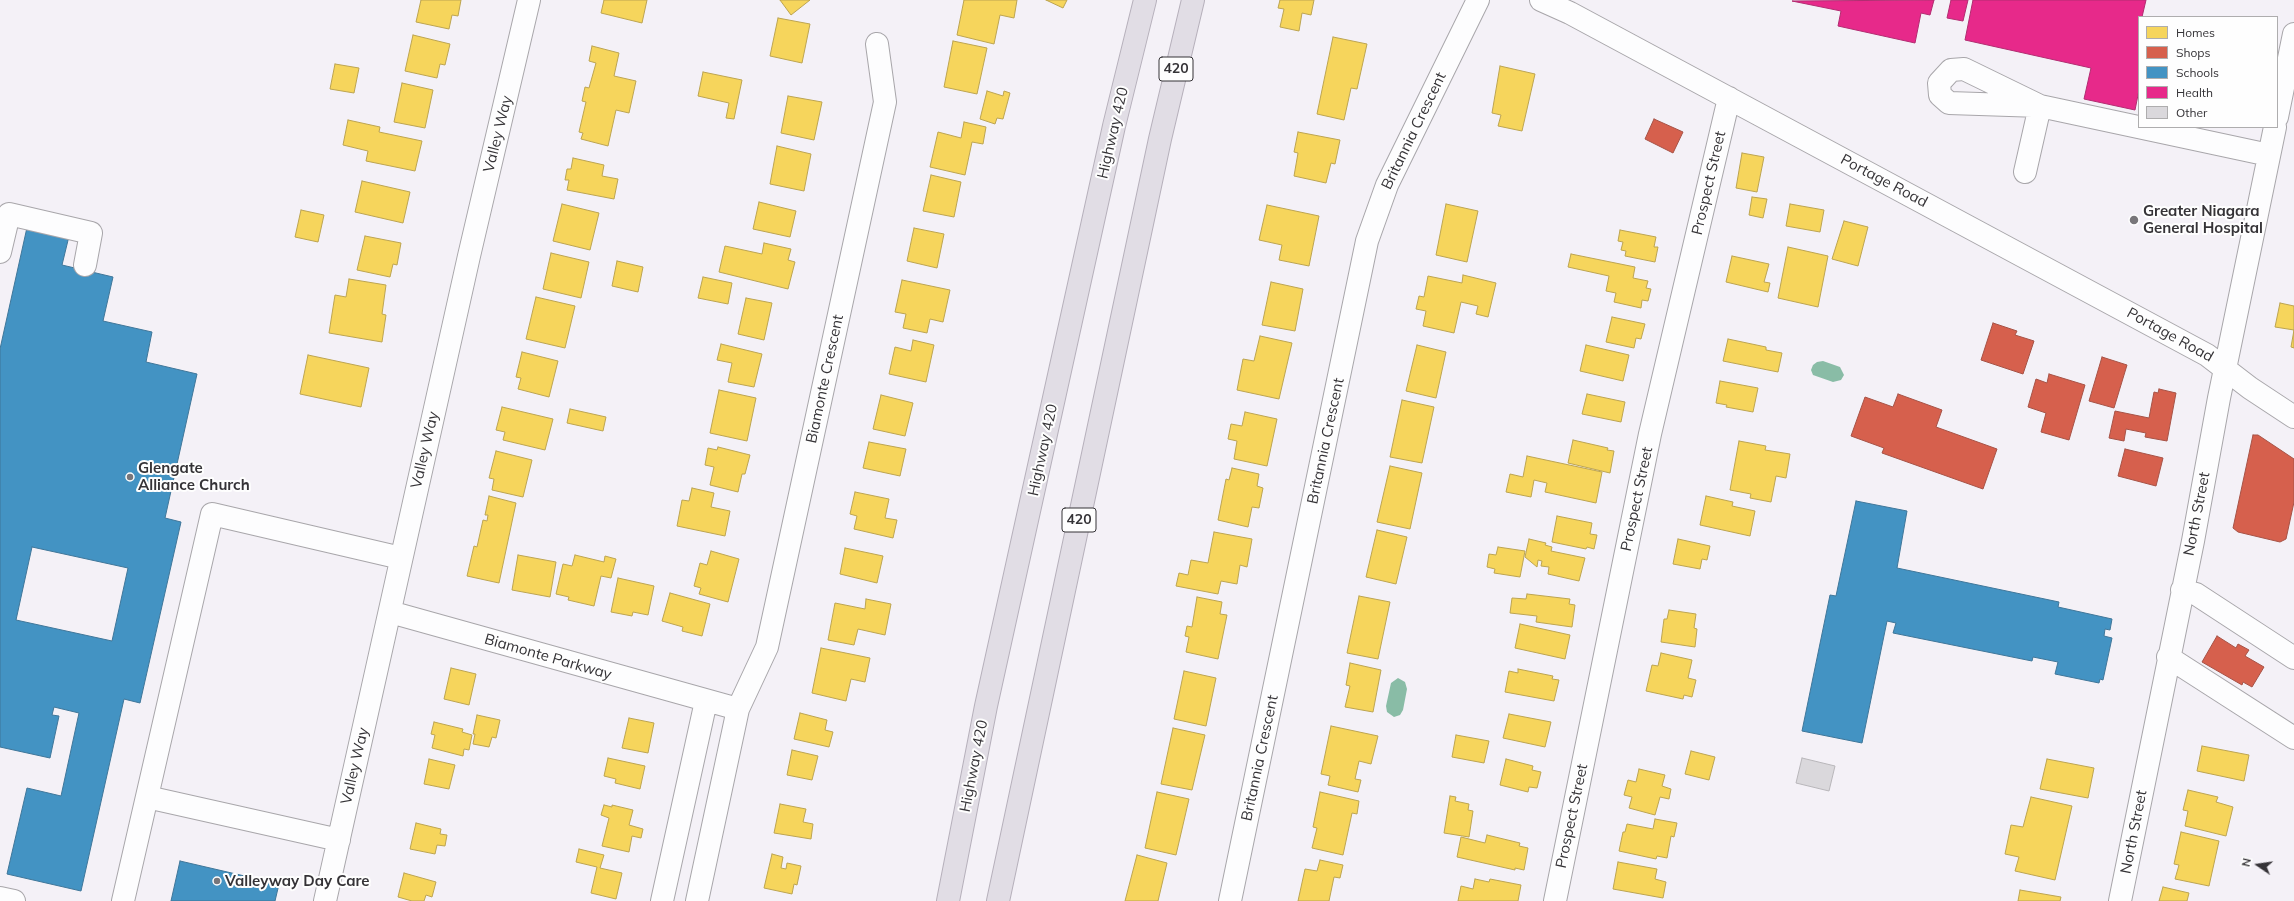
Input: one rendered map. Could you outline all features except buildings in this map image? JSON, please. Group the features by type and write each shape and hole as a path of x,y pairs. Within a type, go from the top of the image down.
{"highway":[{"name":"Highway 420","path":"948,901 986,706 1114,126 1145,0"},
{"name":"420","path":"998,901 1159,147 1193,0"}],"street":[{"name":"Valley Way","path":"325,901 468,256 529,0"},
{"name":"Britannia Crescent","path":"1230,901 1368,241 1387,185 1478,0"},
{"name":"Portage Road","path":"1541,0 1572,6 1729,98 2208,355 2250,388 2294,417"},
{"path":"2278,112 2294,34"},
{"name":"Biamonte Crescent","path":"738,709 767,647 885,102 877,44"},
{"name":"Prospect Street","path":"1555,901 1650,434 1729,98"},
{"path":"2026,172 2040,106 2138,127"},
{"path":"2143,128 2269,155"},
{"name":"North Street","path":"2120,901 2225,367 2275,128"},
{"path":"0,252 9,214 91,233 84,265"},
{"path":"123,901 212,514 401,558"},
{"path":"2182,590 2196,594 2294,658"},
{"name":"Biamonte Parkway","path":"390,612 738,709"},
{"path":"2168,657 2294,738"},
{"path":"662,901 706,701"},
{"path":"697,901 738,709"},
{"path":"147,797 339,840"},
{"path":"0,898 14,901"}],"shaded area":[{"path":"1823,361 1840,367 1844,375 1841,380 1833,382 1813,375 1811,370 1813,365 1817,362"},
{"path":"1398,678 1405,682 1407,689 1403,710 1400,715 1394,717 1387,712 1386,706 1391,683"}],"place":[{"name":"Greater Niagara General Hospital","path":"2134,220"},
{"name":"Glengate Alliance Church","path":"130,477"},
{"name":"Valleyway Day Care","path":"217,881"}]}
